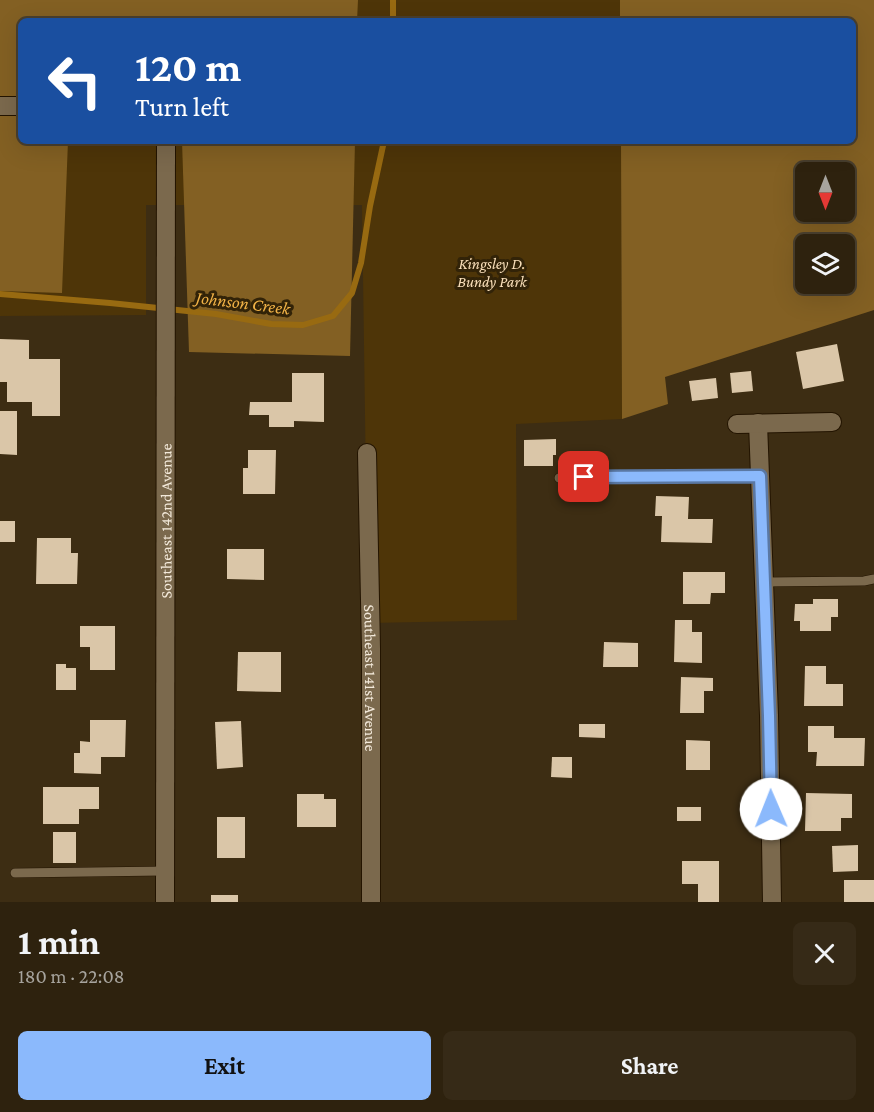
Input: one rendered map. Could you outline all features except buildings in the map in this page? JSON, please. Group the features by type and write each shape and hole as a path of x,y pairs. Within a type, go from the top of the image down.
{"street":[{"path":"0,106 18,106"},
{"name":"Southeast 142nd Avenue","path":"165,902 166,144"},
{"path":"737,424 832,422"},
{"path":"758,423 765,582 772,902"},
{"name":"Southeast 141st Avenue","path":"367,453 371,649 371,902"}],"lane":[{"path":"559,478 760,476"},
{"path":"765,582 874,579"},
{"path":"15,873 165,871"}],"green space":[{"name":"Kingsley D. Bundy Park","path":"0,0 620,0 620,18 18,18 18,144 621,144 622,419 516,424 517,620 368,623 362,205 146,205 146,315 0,316"}],"shaded area":[{"path":"0,0 358,0 357,18 18,18 18,144 68,144 62,293 0,291"},
{"path":"620,0 874,0 874,310 665,377 668,404 622,419 621,144 856,144 856,18 620,18"},
{"path":"182,144 355,144 350,356 189,352"}],"waterway":[{"name":"Johnson Creek","path":"393,0 393,18"},
{"name":"Johnson Creek","path":"0,294 216,314 271,324 303,325 333,316 352,293 361,263 383,144"}],"route":[{"path":"584,477 760,476 771,809"}]}
